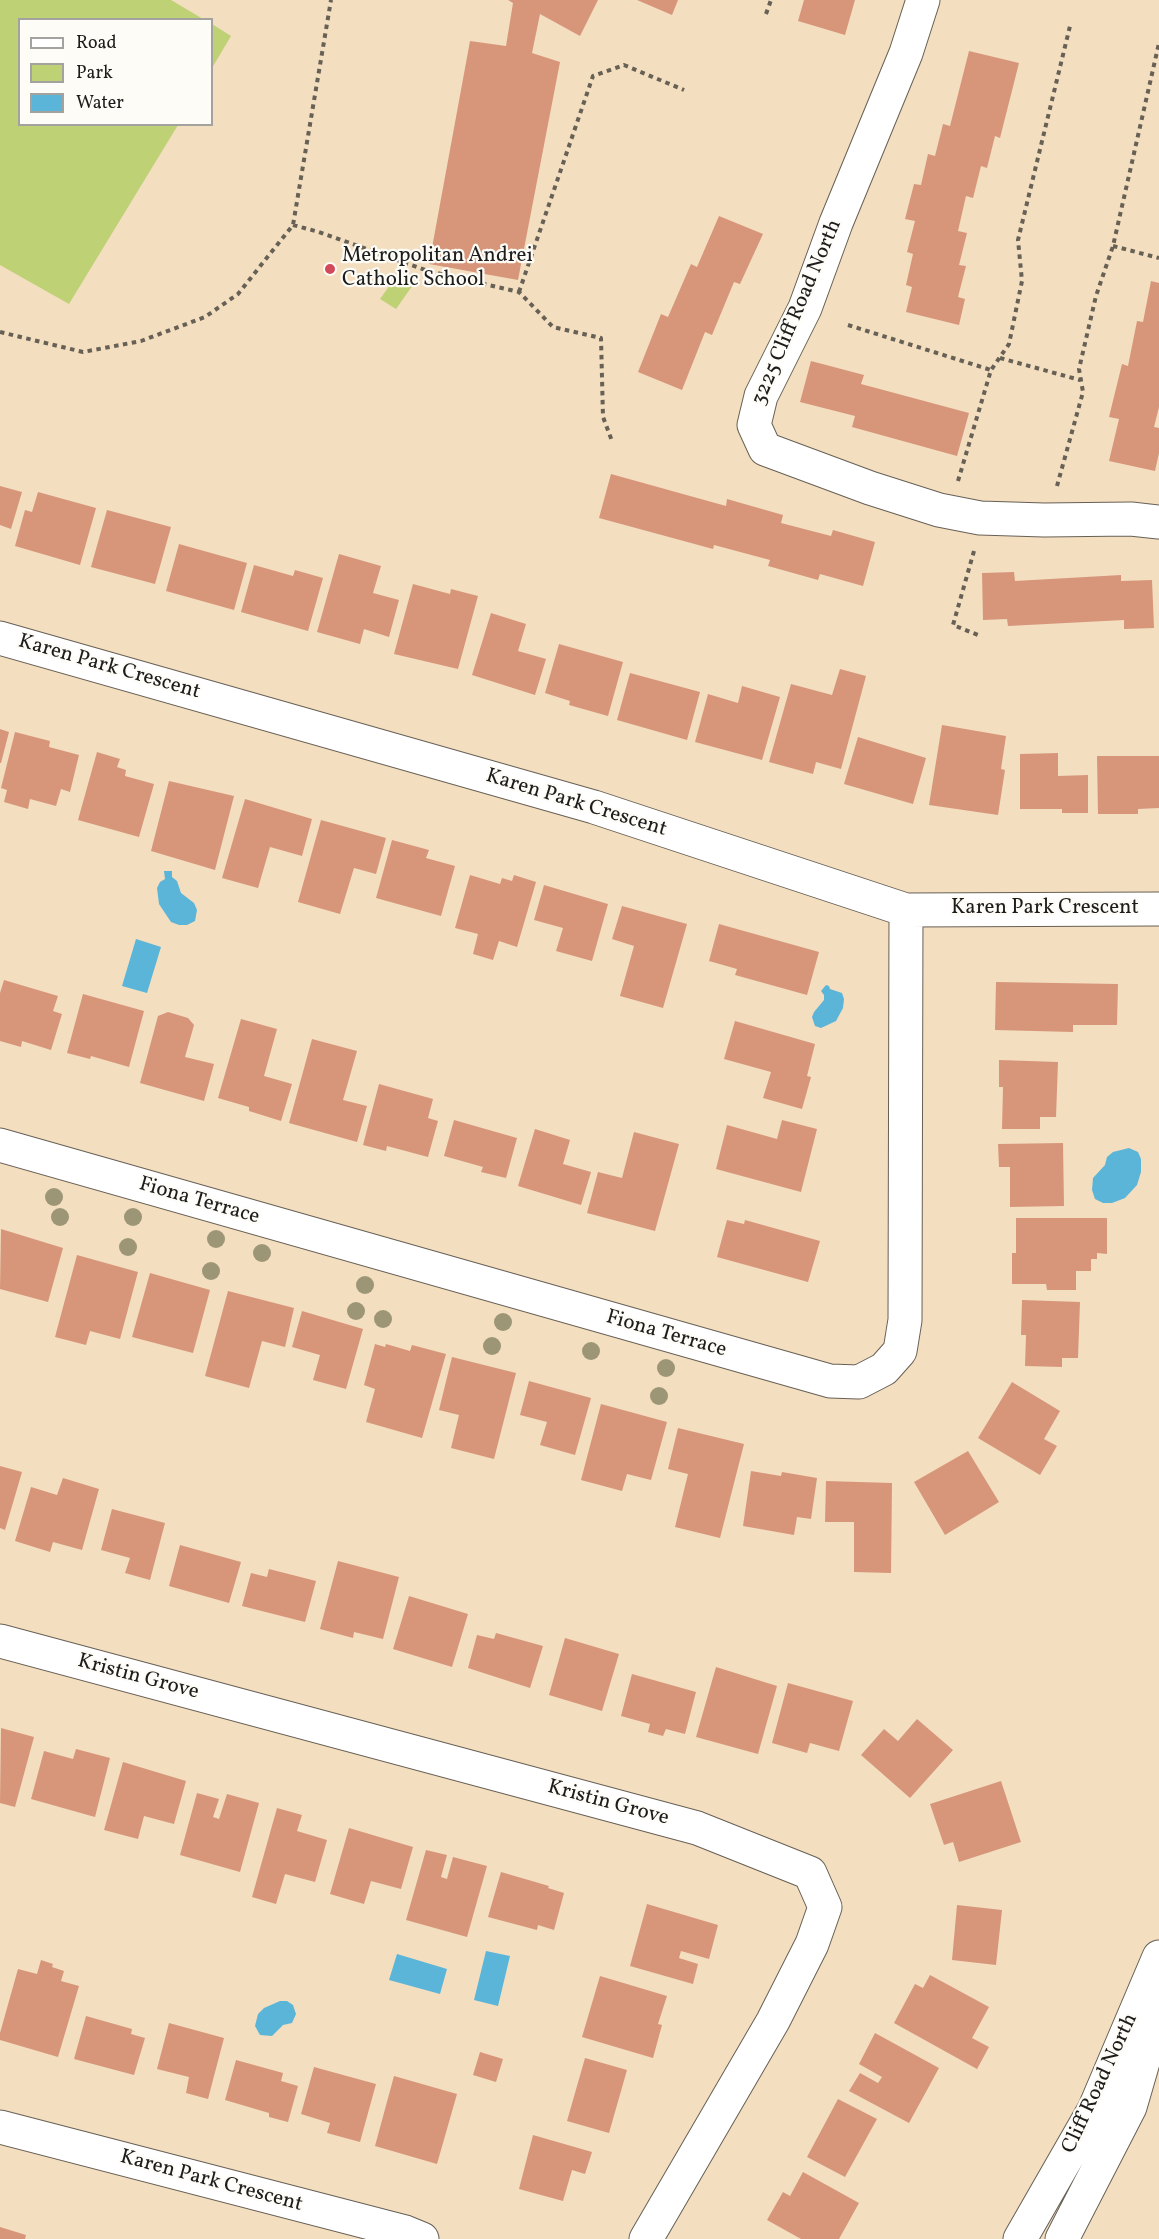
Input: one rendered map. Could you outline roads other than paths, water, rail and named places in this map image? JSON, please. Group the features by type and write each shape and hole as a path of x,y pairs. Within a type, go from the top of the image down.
{"street":[{"name":"3225 Cliff Road North","path":"923,0 906,52 836,223 805,308 761,396 754,424 765,449 870,488 939,510 980,518 1131,519 1159,522"},
{"name":"Karen Park Crescent","path":"0,638 594,807 906,910 1159,909"},
{"name":"Fiona Terrace","path":"0,1145 830,1381 859,1382 884,1369 900,1351 904,1320 906,910"},
{"name":"Kristin Grove","path":"0,1641 697,1828 810,1873 825,1907 812,1944 773,2021 645,2239"},
{"name":"Cliff Road North","path":"1020,2239 1094,2110 1159,1957"},
{"name":"Cliff Road North","path":"1062,2239 1130,2107 1159,2007"},
{"name":"Karen Park Crescent","path":"0,2127 405,2232 422,2239"}],"water":[{"path":"164,871 172,871 172,877 177,881 181,893 194,903 197,910 195,921 187,925 171,922 159,904 157,888 165,879"},
{"path":"136,939 161,947 147,993 122,986"},
{"path":"826,985 842,993 843,1008 836,1021 821,1028 815,1026 812,1017 824,1000 821,991"},
{"path":"1129,1148 1138,1152 1141,1159 1141,1172 1137,1185 1125,1198 1112,1203 1103,1203 1095,1199 1092,1190 1093,1178 1105,1165 1107,1157 1113,1152"},
{"path":"486,1951 510,1956 498,2006 474,2000"},
{"path":"397,1954 447,1969 440,1994 389,1980"},
{"path":"280,2001 287,2001 293,2005 296,2014 292,2023 283,2025 272,2036 260,2035 255,2026 258,2014 264,2008"}],"place":[{"name":"Metropolitan Andrei Catholic School","path":"330,269"}]}
